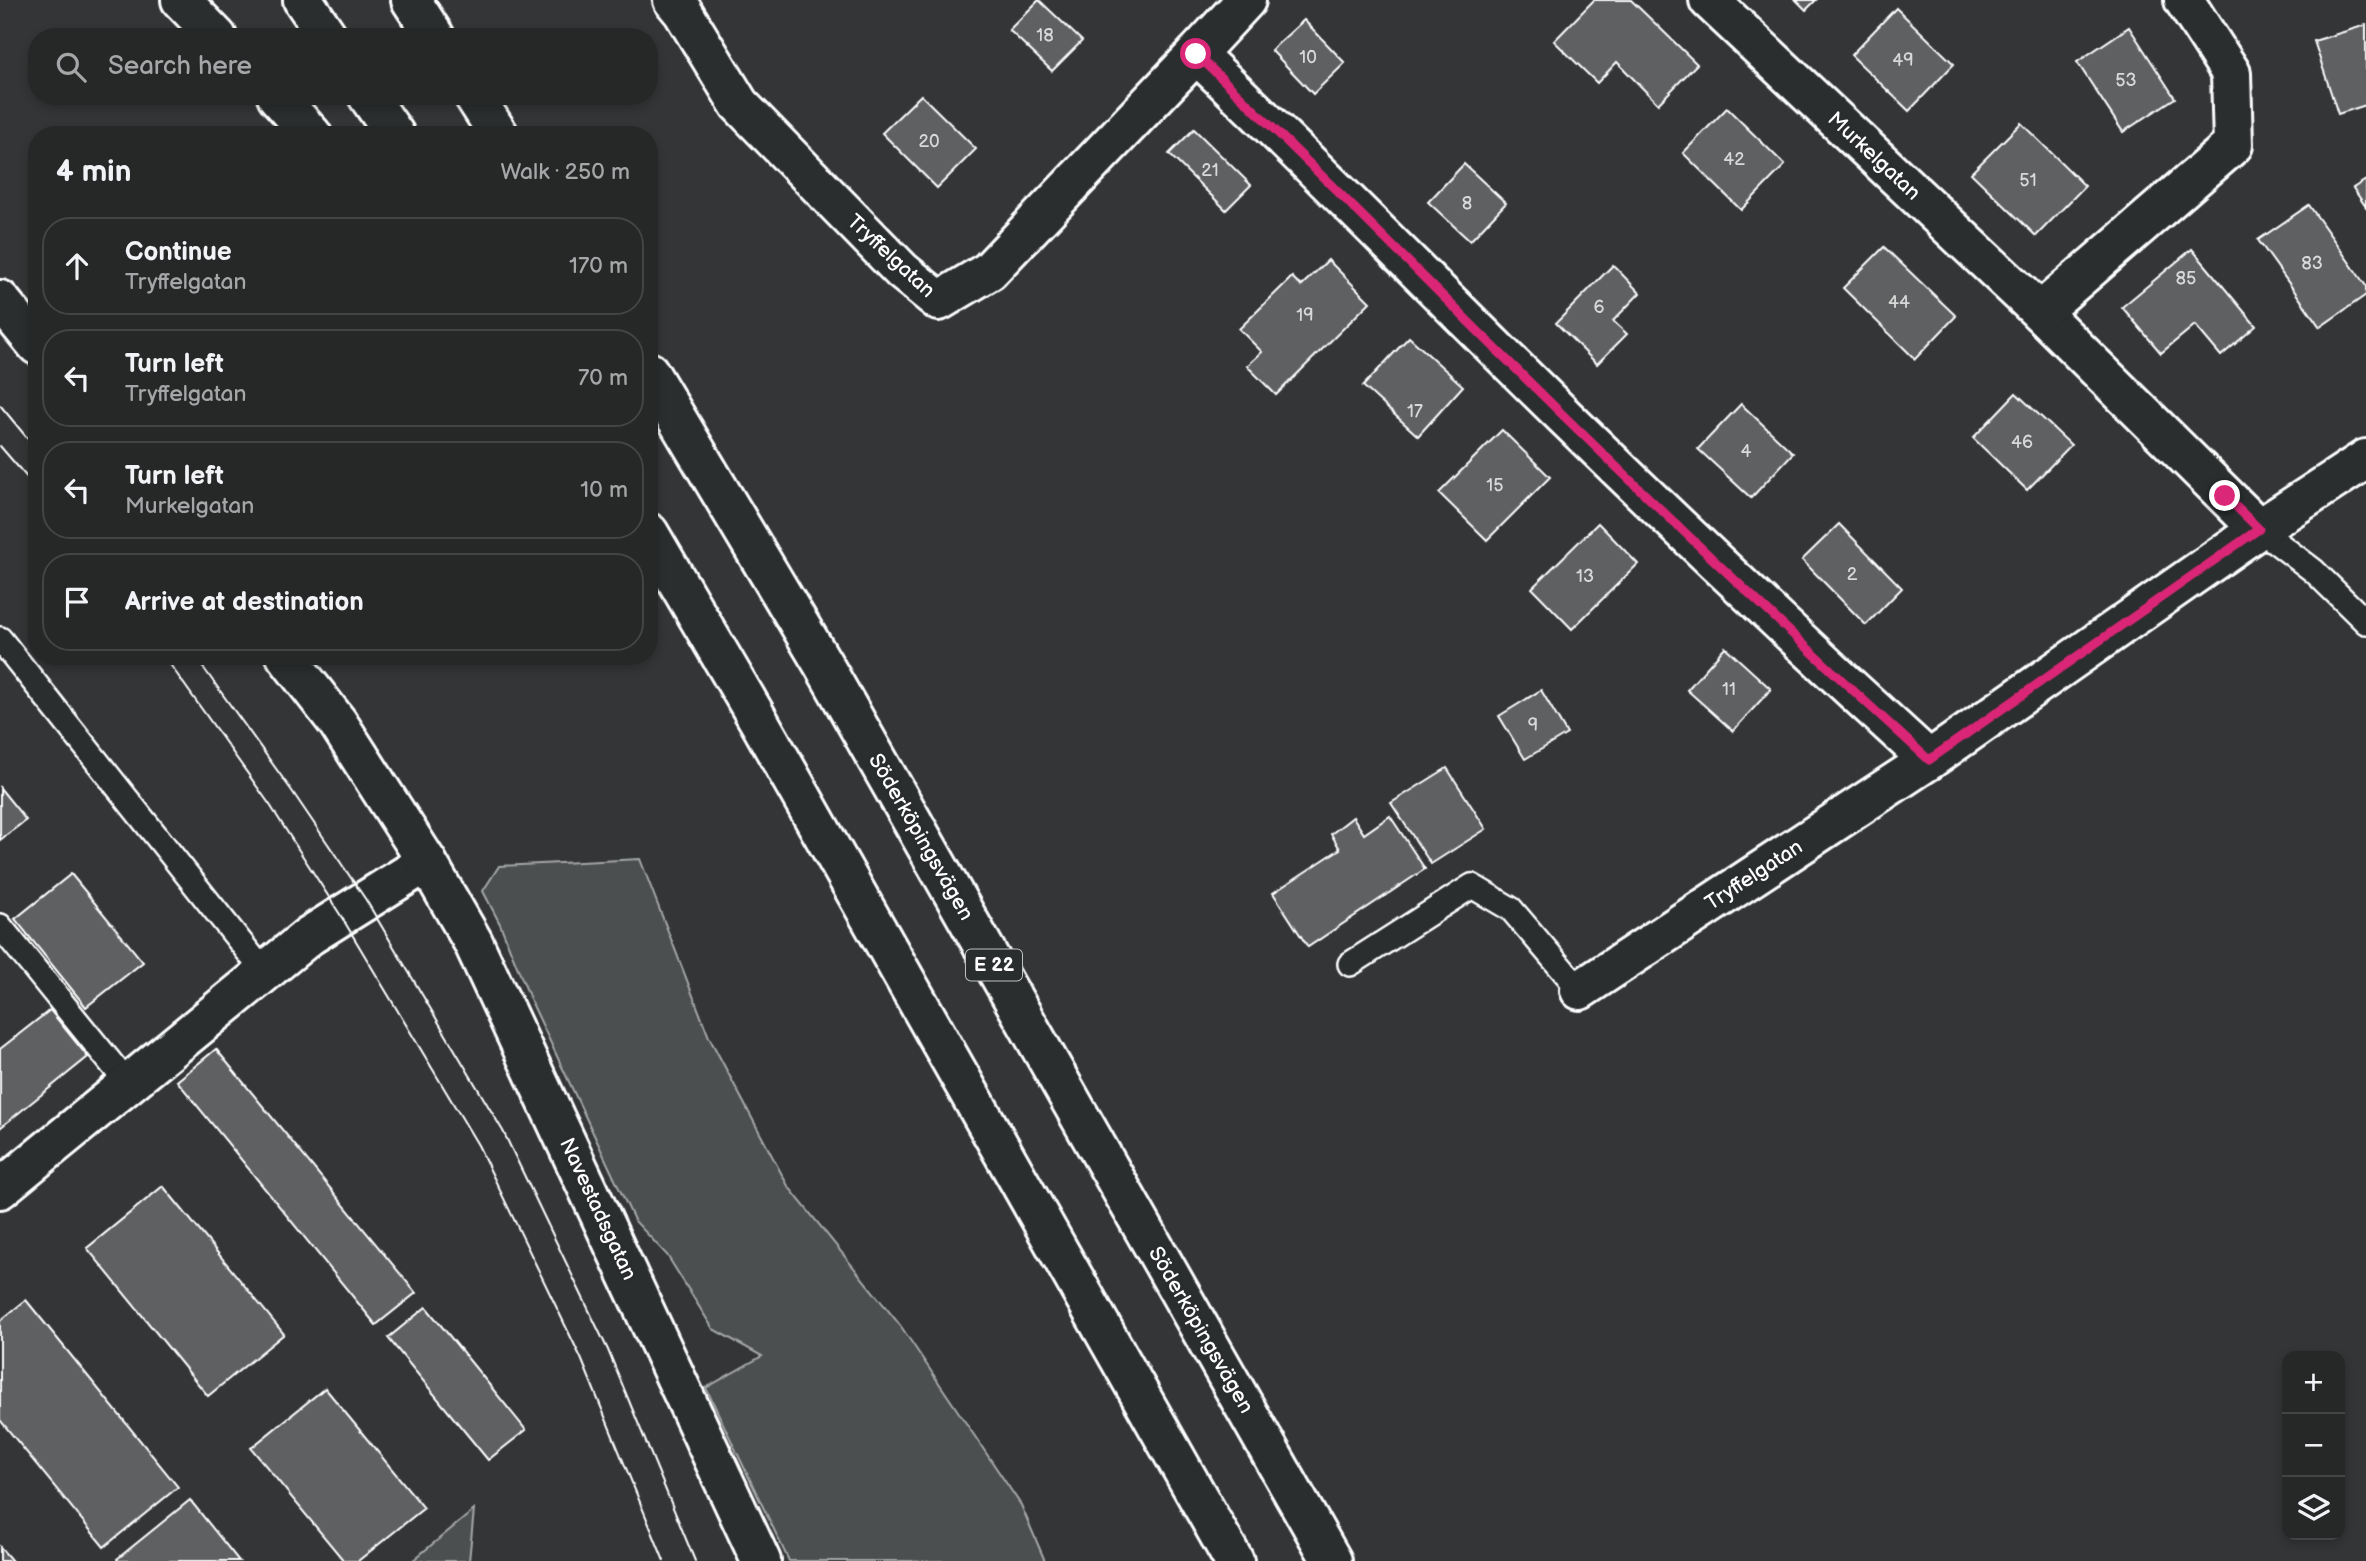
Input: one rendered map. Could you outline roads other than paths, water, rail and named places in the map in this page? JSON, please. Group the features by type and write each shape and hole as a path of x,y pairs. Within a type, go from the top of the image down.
{"main road":[{"path":"181,0 209,28"},
{"path":"303,0 322,28"},
{"path":"411,0 429,28"},
{"name":"Tryffelgatan","path":"673,0 739,104 892,261 939,301 989,271 1246,0"},
{"name":"Murkelgatan","path":"1709,0 2040,312 2259,529"},
{"path":"2040,312 2233,145 2231,73 2184,0"},
{"path":"1196,54 1576,428 1777,621 1929,760"},
{"path":"285,105 304,126"},
{"path":"374,105 389,126"},
{"path":"480,105 493,126"},
{"path":"0,300 28,334"},
{"name":"Söderköpingsvägen","path":"658,387 823,664 1332,1561"},
{"name":"Tryffelgatan","path":"1580,990 1929,760 2259,529 2366,459"},
{"path":"658,548 760,723 1234,1561"},
{"name":"Navestadsgatan","path":"293,665 338,723 427,862 473,942 761,1561"},
{"path":"0,1189 309,936 427,862"}],"lane":[{"path":"2259,529 2314,570 2366,622"},
{"path":"0,639 265,972"},
{"path":"1350,964 1472,886 1511,909 1580,990"},
{"path":"0,926 128,1084"}],"tram line":[{"path":"0,405 28,439"},
{"path":"0,446 28,479"},
{"path":"170,665 270,805 341,916 478,1145 581,1358 664,1561"},
{"path":"201,665 366,900 503,1131 608,1350 695,1561"}]}
